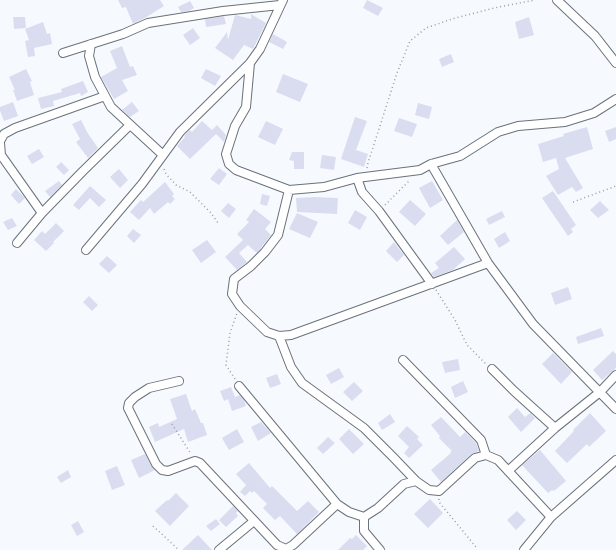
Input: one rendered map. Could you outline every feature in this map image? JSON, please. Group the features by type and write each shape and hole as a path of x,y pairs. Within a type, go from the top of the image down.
{"street":[{"path":"557,0 595,36 616,62"},
{"path":"63,53 123,34 148,23 282,2"},
{"path":"86,250 142,184 180,132 250,63 260,49 282,2"},
{"path":"92,44 89,56 95,78 111,107 161,158"},
{"path":"250,63 246,107 235,126 226,154 229,164 236,170 289,190 324,187 367,176 420,170 431,164 460,156 498,132 518,126 565,122 594,113 616,99"},
{"path":"42,213 1,155 0,142 4,134 15,128 105,96"},
{"path":"17,243 42,213 130,125"},
{"path":"431,164 488,263 533,324 616,409"},
{"path":"357,178 362,192 379,211 432,284"},
{"path":"289,190 278,235 265,252 251,266 234,279 232,294 240,306 267,332 279,336 291,335 488,263"},
{"path":"279,336 291,367 302,383 364,428 416,481 429,490 439,491 475,458 486,455 498,460 551,517"},
{"path":"403,360 481,440 486,455"},
{"path":"492,369 514,391 556,428"},
{"path":"508,470 600,392 616,375"},
{"path":"178,381 149,388 135,396 129,403 128,408 156,464 162,470 168,471 195,461 200,463 277,545 286,549 293,545 337,504"},
{"path":"239,386 337,504 350,512 364,517"},
{"path":"524,550 551,517 616,460"},
{"path":"364,517 378,508 404,484 416,481"},
{"path":"364,517 364,531 380,550"},
{"path":"219,550 254,521"}],"path":[{"path":"367,176 368,164 397,73 410,41 426,28 452,19 494,8 535,0"},
{"path":"161,158 166,174 176,185 190,192 212,213 218,223"},
{"path":"379,211 410,180"},
{"path":"572,202 616,186"},
{"path":"432,284 455,320 468,345 492,369"},
{"path":"239,386 226,365 230,333 240,306"},
{"path":"172,424 195,461"},
{"path":"439,491 439,502 476,547"},
{"path":"154,526 178,550"}],"building":[{"path":"118,0 160,0 164,6 133,24 126,7 122,8"},
{"path":"367,0 383,8 378,16 363,8"},
{"path":"190,1 194,8 189,11 181,12 178,7"},
{"path":"251,14 266,23 253,49 244,45 233,60 215,48 227,32 228,40 235,15 251,19"},
{"path":"224,16 226,24 206,27 205,19"},
{"path":"13,17 25,17 26,28 14,29"},
{"path":"529,17 534,35 519,39 515,22"},
{"path":"43,22 47,34 50,33 52,44 34,48 35,56 28,57 25,41 29,40 25,29"},
{"path":"193,28 200,38 190,45 183,35"},
{"path":"273,34 287,42 283,49 269,42"},
{"path":"122,46 130,67 133,66 137,75 122,80 128,91 114,99 101,77 117,68 110,51"},
{"path":"451,54 454,62 442,67 439,59"},
{"path":"26,69 32,81 30,82 34,95 17,101 13,90 15,90 9,77"},
{"path":"206,69 221,76 215,86 201,78"},
{"path":"283,74 308,84 300,102 276,92"},
{"path":"83,81 88,92 81,96 80,93 53,101 54,106 41,109 38,98 62,92 61,89"},
{"path":"13,102 18,116 4,121 0,107"},
{"path":"132,102 139,111 130,117 122,110"},
{"path":"418,103 432,107 429,119 415,115"},
{"path":"355,117 367,121 356,150 368,154 364,167 341,159"},
{"path":"399,118 417,124 412,137 394,131"},
{"path":"81,120 98,148 88,158 76,142 80,139 72,124"},
{"path":"202,121 212,130 217,125 226,135 224,142 216,134 190,159 177,146 190,130 192,132"},
{"path":"266,121 283,129 275,145 258,137"},
{"path":"587,127 593,149 565,158 583,188 576,192 572,187 558,195 546,176 559,169 556,158 543,162 538,144 564,136 563,134"},
{"path":"616,127 616,139 609,142 605,131"},
{"path":"39,149 44,157 32,164 27,156"},
{"path":"292,152 304,152 304,169 294,169 294,161 289,160"},
{"path":"322,155 336,157 334,170 320,168"},
{"path":"61,162 69,170 64,175 56,167"},
{"path":"219,168 227,174 219,185 210,179"},
{"path":"119,169 128,180 120,188 110,177"},
{"path":"59,181 62,185 50,197 45,191"},
{"path":"432,181 443,200 430,208 419,188"},
{"path":"165,182 174,194 172,196 175,199 170,204 168,202 154,214 150,208 139,220 130,212 141,200 143,202"},
{"path":"90,186 106,200 99,207 90,198 79,210 73,205"},
{"path":"16,189 25,198 19,204 11,195"},
{"path":"553,191 576,225 571,229 573,232 568,236 542,198"},
{"path":"262,194 270,196 267,206 260,204"},
{"path":"296,198 338,198 337,214 297,212"},
{"path":"410,200 426,214 415,226 399,212"},
{"path":"600,201 609,210 598,218 590,210"},
{"path":"228,203 236,209 229,218 221,211"},
{"path":"254,209 271,222 265,229 271,235 257,253 248,245 239,253 247,262 237,270 225,257 243,240 237,234 249,222 246,220"},
{"path":"355,210 367,217 360,230 348,223"},
{"path":"502,211 505,217 489,225 486,219"},
{"path":"297,213 318,222 310,238 289,229"},
{"path":"12,218 17,226 8,230 3,222"},
{"path":"457,220 464,232 448,245 440,236"},
{"path":"56,223 64,231 46,251 34,240 42,231 45,234"},
{"path":"133,229 141,235 134,243 127,236"},
{"path":"505,232 510,241 499,248 494,239"},
{"path":"207,240 216,252 201,263 192,250"},
{"path":"394,242 404,255 397,262 386,251"},
{"path":"454,247 465,259 453,270 434,277 431,273 439,268 435,263"},
{"path":"107,256 117,265 109,273 99,264"},
{"path":"568,287 572,299 555,305 551,293"},
{"path":"89,296 98,305 92,311 83,302"},
{"path":"601,328 604,336 578,344 576,337"},
{"path":"613,351 616,354 616,368 602,380 593,370"},
{"path":"553,353 572,372 561,384 542,364"},
{"path":"458,359 460,370 445,373 442,362"},
{"path":"339,368 344,377 331,384 326,375"},
{"path":"277,374 281,384 270,388 266,378"},
{"path":"463,381 468,392 455,398 451,387"},
{"path":"354,382 363,391 352,401 343,392"},
{"path":"231,387 235,397 240,395 246,406 232,411 228,399 224,401 220,391"},
{"path":"186,394 192,411 195,409 201,423 203,423 207,435 188,442 184,429 155,442 149,427 158,423 159,427 177,419 170,399"},
{"path":"517,408 525,417 530,413 535,418 521,432 508,417"},
{"path":"590,413 606,431 589,447 587,444 567,463 555,451"},
{"path":"390,414 395,422 382,430 378,423"},
{"path":"441,417 460,437 465,432 476,443 479,451 471,454 441,482 431,470 452,451 439,438 440,436 431,425"},
{"path":"261,422 271,433 258,441 251,427"},
{"path":"407,426 419,437 417,439 423,445 409,458 404,453 409,447 398,436"},
{"path":"237,429 244,442 229,450 222,438"},
{"path":"349,429 364,444 353,454 339,439"},
{"path":"328,437 335,443 323,454 317,448"},
{"path":"540,450 566,481 554,491 552,490 548,493 522,465"},
{"path":"145,454 151,466 155,470 139,478 131,460"},
{"path":"249,463 270,488 272,486 297,511 308,501 319,512 297,534 280,516 275,520 263,508 267,504 254,491 252,493 250,491 245,496 240,492 246,485 236,474"},
{"path":"117,466 125,485 112,490 105,471"},
{"path":"68,470 71,477 61,483 57,477"},
{"path":"176,493 189,506 170,526 155,511"},
{"path":"430,499 443,513 428,528 414,514"},
{"path":"233,506 238,511 236,513 238,516 226,527 219,520"},
{"path":"517,511 526,520 516,530 507,520"},
{"path":"216,519 220,524 211,531 206,526"},
{"path":"78,521 84,532 77,536 71,525"},
{"path":"198,535 212,550 182,550"},
{"path":"356,535 367,546 363,550 338,550 350,538 352,539"}]}
